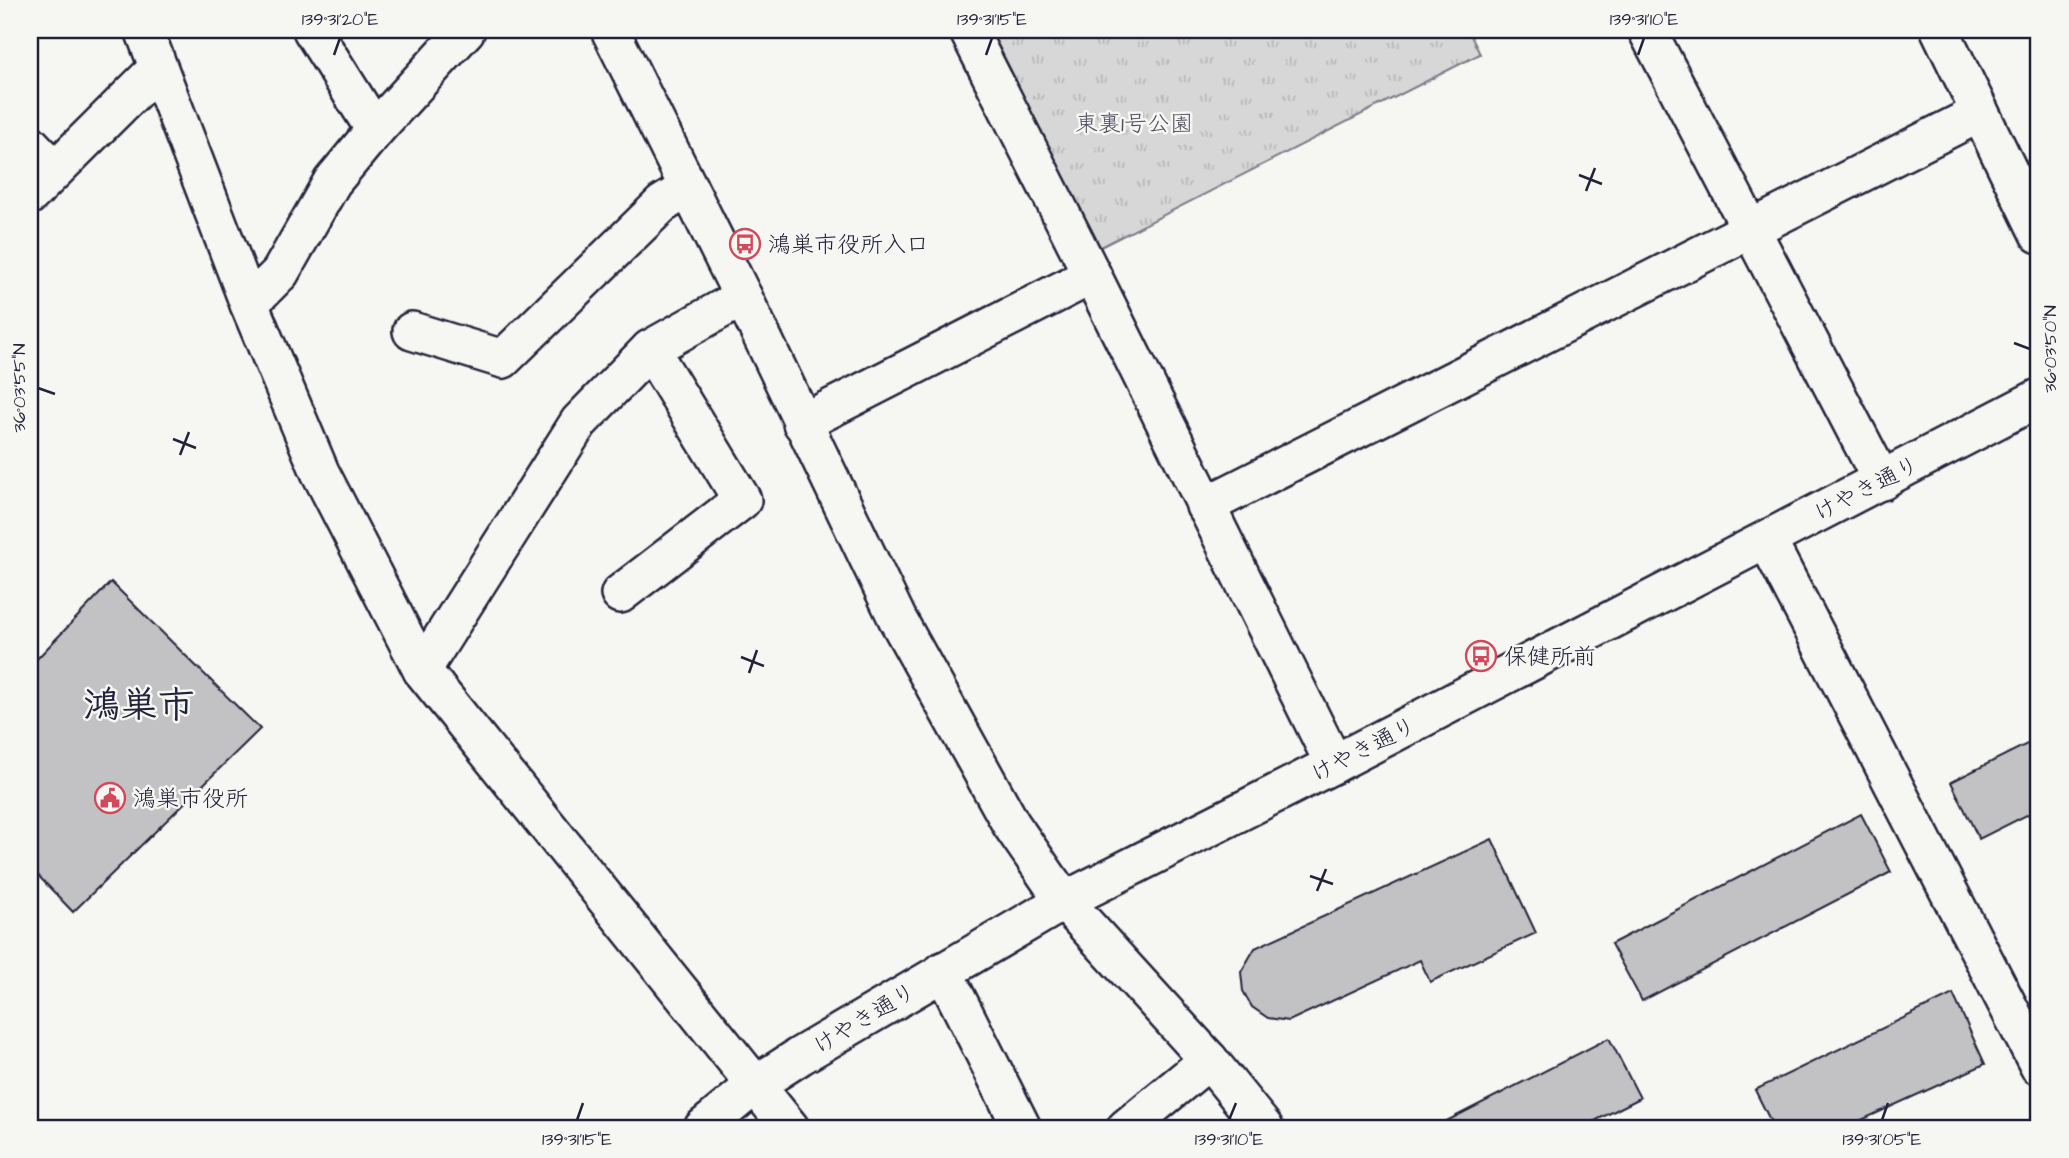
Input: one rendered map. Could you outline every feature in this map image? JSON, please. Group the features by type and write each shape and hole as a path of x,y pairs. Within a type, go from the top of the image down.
{"street":[{"path":"144,30 249,304 320,472 422,670 790,1128"},
{"path":"312,30 374,130"},
{"path":"249,304 280,273 332,181 374,130 467,30"},
{"path":"610,30 743,297 898,620 1012,824 1064,901 1209,1060 1264,1128"},
{"path":"968,30 1334,764"},
{"path":"1647,30 1882,481"},
{"path":"1940,30 2039,234"},
{"path":"30,195 158,68"},
{"path":"1205,506 1980,113"},
{"path":"30,144 55,170"},
{"path":"412,331 503,359 662,204 688,188"},
{"path":"802,423 1092,275"},
{"path":"422,670 579,422 649,349 743,297"},
{"path":"620,594 742,500 649,349"},
{"name":"けやき通り","path":"704,1128 755,1085 1064,901 2039,398"},
{"path":"1767,540 2039,1066"},
{"path":"943,971 1022,1128"},
{"path":"1126,1128 1209,1060"}],"green space":[{"name":"東裏1号公園","path":"1468,30 1480,54 1095,250 986,45 991,32"}],"building":[{"name":"鴻巣市役所","path":"111,582 260,729 73,912 30,867 30,666"},
{"path":"2039,738 2039,809 1979,839 1951,782"},
{"path":"1861,814 1891,872 1642,1001 1611,944"},
{"path":"1492,839 1536,933 1430,982 1420,960 1289,1021 1268,1018 1252,1007 1243,991 1241,972 1255,948"},
{"path":"1953,994 1985,1064 1844,1128 1774,1128 1755,1090"},
{"path":"1609,1038 1640,1098 1581,1128 1433,1128"}],"place":[{"name":"鴻巣市役所入口","path":"745,244"},
{"name":"保健所前","path":"1481,656"},
{"name":"鴻巣市役所","path":"110,798"}],"district":[{"name":"鴻巣市","path":"139,704"}]}
